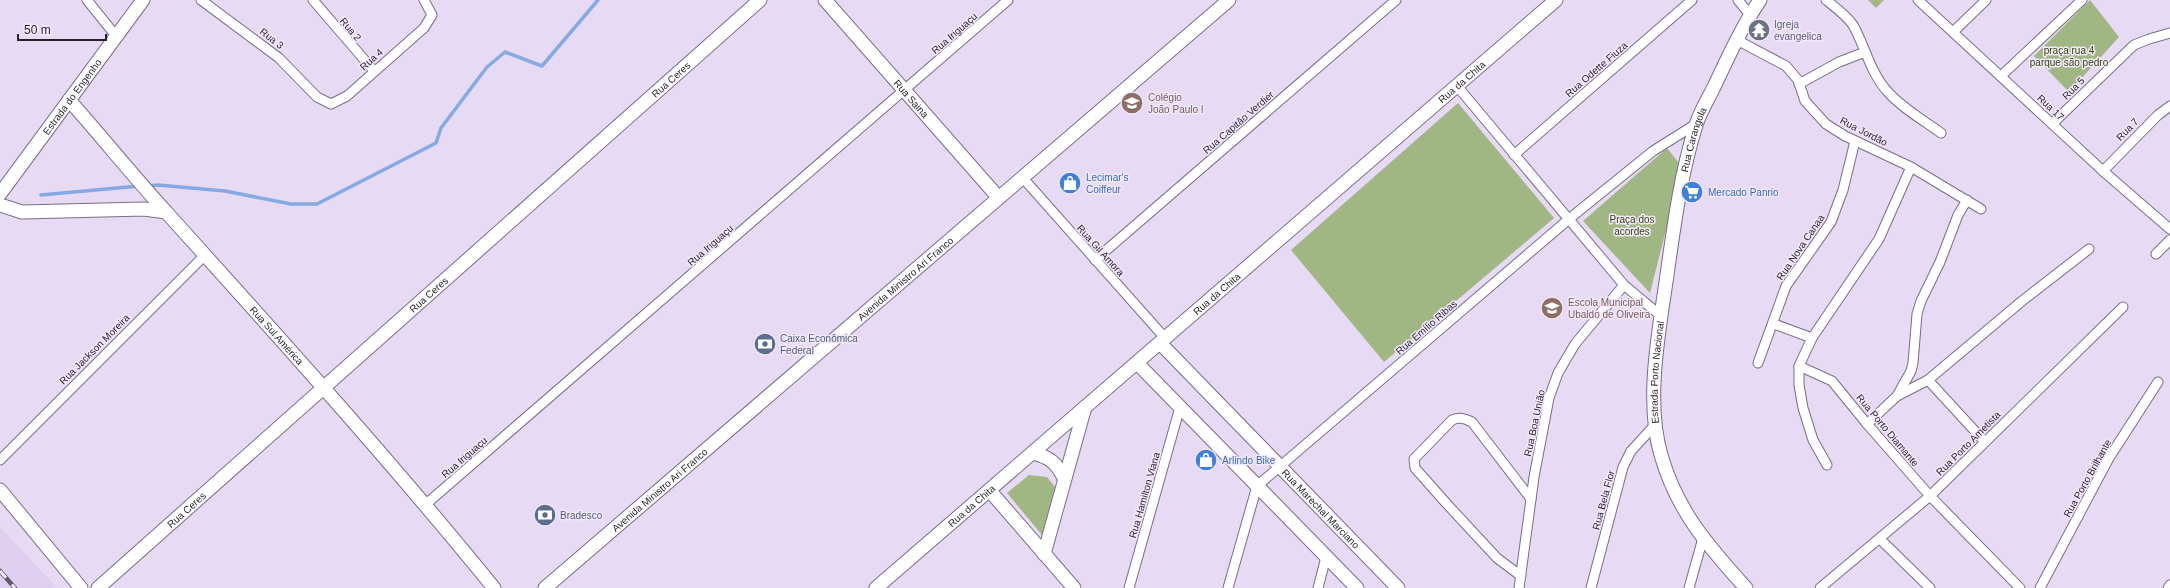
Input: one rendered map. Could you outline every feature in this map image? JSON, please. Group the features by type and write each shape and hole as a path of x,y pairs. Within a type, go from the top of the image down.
{"main road":[{"name":"Estrada do Engenho","path":"0,194 143,0"},
{"name":"Rua Ceres","path":"98,588 760,0"},
{"name":"Rua Saina","path":"826,0 998,197"},
{"name":"Avenida Ministro Ari Franco","path":"545,588 1229,0"},
{"name":"Rua da Chita","path":"876,588 1033,454 1085,407 1556,0"},
{"name":"Rua Carangola","path":"1661,316 1672,236 1696,124 1737,40 1760,0"},
{"name":"Rua Sul América","path":"69,100 166,212 324,387 494,588"},
{"path":"0,205 22,212 144,209 166,212"},
{"name":"Estrada Porto Nacional","path":"1661,316 1656,368 1654,426 1670,481 1681,507 1703,538 1746,588"},
{"name":"Rua Marechal Marciano","path":"1163,341 1280,466 1398,588"},
{"path":"1137,363 1356,588"},
{"path":"1044,554 1085,407"},
{"path":"1033,454 1045,456 1053,461 1059,467 1064,478"},
{"path":"0,490 81,588"},
{"path":"990,490 1074,588"}],"street":[{"path":"87,0 116,36"},
{"name":"Rua 3","path":"201,0 279,58 323,101"},
{"name":"Rua 2","path":"313,0 374,71"},
{"name":"Rua 4","path":"323,101 331,104 336,103 347,96 430,21 432,16 424,0"},
{"name":"Rua Iriguaçu","path":"425,505 905,91 1008,0"},
{"name":"Rua Capitão Verdier","path":"1095,260 1396,0"},
{"name":"Rua Odette Fiuza","path":"1514,155 1692,0"},
{"path":"1738,0 1750,15"},
{"path":"1826,0 1840,10 1852,25 1875,73 1886,90 1898,102 1941,133"},
{"name":"Rua 17","path":"1918,0 2102,171 2170,229"},
{"path":"1954,32 1986,0"},
{"path":"2001,76 2082,0"},
{"name":"Rua 5","path":"2052,124 2134,45 2170,33"},
{"name":"Rua Jordão","path":"1737,40 1786,66 1793,73 1799,84 1805,101 1815,114 1826,124 1855,141 1911,167 1981,209"},
{"path":"1799,84 1839,62 1865,52"},
{"name":"Estrada Porto Nacional","path":"1457,86 1624,285 1661,316"},
{"name":"Rua 7","path":"2102,171 2158,115 2170,106"},
{"name":"Rua Emílio Ribas","path":"1257,486 1569,219 1653,151 1696,124"},
{"name":"Rua Nova Canaa","path":"1758,364 1774,324 1786,286 1833,217 1843,190 1855,141"},
{"path":"1827,465 1813,440 1806,419 1799,385 1799,366 1812,338 1879,239 1911,167"},
{"name":"Rua Gil Amora","path":"1022,177 1095,260 1163,341"},
{"path":"1897,396 1911,371 1917,314 1921,301 1940,262 1958,214 1967,200"},
{"path":"2156,254 2170,240"},
{"path":"1867,424 1897,396 1928,380 2022,301 2089,249"},
{"name":"Rua Jackson Moreira","path":"0,460 205,255"},
{"name":"Rua Boa União","path":"1519,588 1531,499 1549,398 1558,373 1574,344 1624,285"},
{"name":"Rua Porto Ametista","path":"1820,588 1930,496 2124,307"},
{"path":"1774,324 1812,338"},
{"name":"Rua Porto Diamante","path":"1799,366 1832,381 1867,424 1930,496 2020,588"},
{"path":"1928,380 1984,442"},
{"name":"Rua Porto Brilhante","path":"2040,588 2109,458 2158,382"},
{"name":"Rua Hamilton Viana","path":"1129,588 1180,407"},
{"path":"1521,576 1497,558 1446,504 1415,468 1414,459 1452,420 1457,418 1465,419 1472,422 1531,499"},
{"name":"Rua Bela Flor","path":"1591,588 1623,467 1631,451 1654,426"},
{"path":"1228,588 1257,486"},
{"path":"1689,588 1703,538"},
{"path":"1880,539 1930,588"},
{"path":"1318,588 1326,557"}],"shaded area":[{"path":"0,527 57,588 0,588"}],"green space":[{"path":"1868,0 1884,0 1876,8"},
{"name":"praça rua 4 parque são pedro","path":"2090,0 2119,37 2069,92 2034,56"},
{"path":"1458,103 1554,218 1384,362 1291,250"},
{"name":"Praça dos acordes","path":"1667,148 1682,167 1650,293 1583,221"},
{"path":"1029,475 1047,477 1055,487 1042,535 1007,493"}],"waterway":[{"path":"147,186 158,185 225,191 291,204 317,204 436,143 441,128 487,67 505,52 542,66 598,0"},
{"path":"41,195 139,186"}],"railway":[{"path":"0,571 15,588"}],"place":[{"name":"Igreja evangelica","path":"1759,30"},
{"name":"Colégio João Paulo I","path":"1132,103"},
{"name":"Lecimar's Coiffeur","path":"1070,183"},
{"name":"Mercado Panrio","path":"1692,192"},
{"name":"Escola Municipal Ubaldo de Oliveira","path":"1552,308"},
{"name":"Caixa Econômica Federal","path":"765,344"},
{"name":"Arlindo Bike","path":"1206,460"},
{"name":"Bradesco","path":"545,515"}]}
